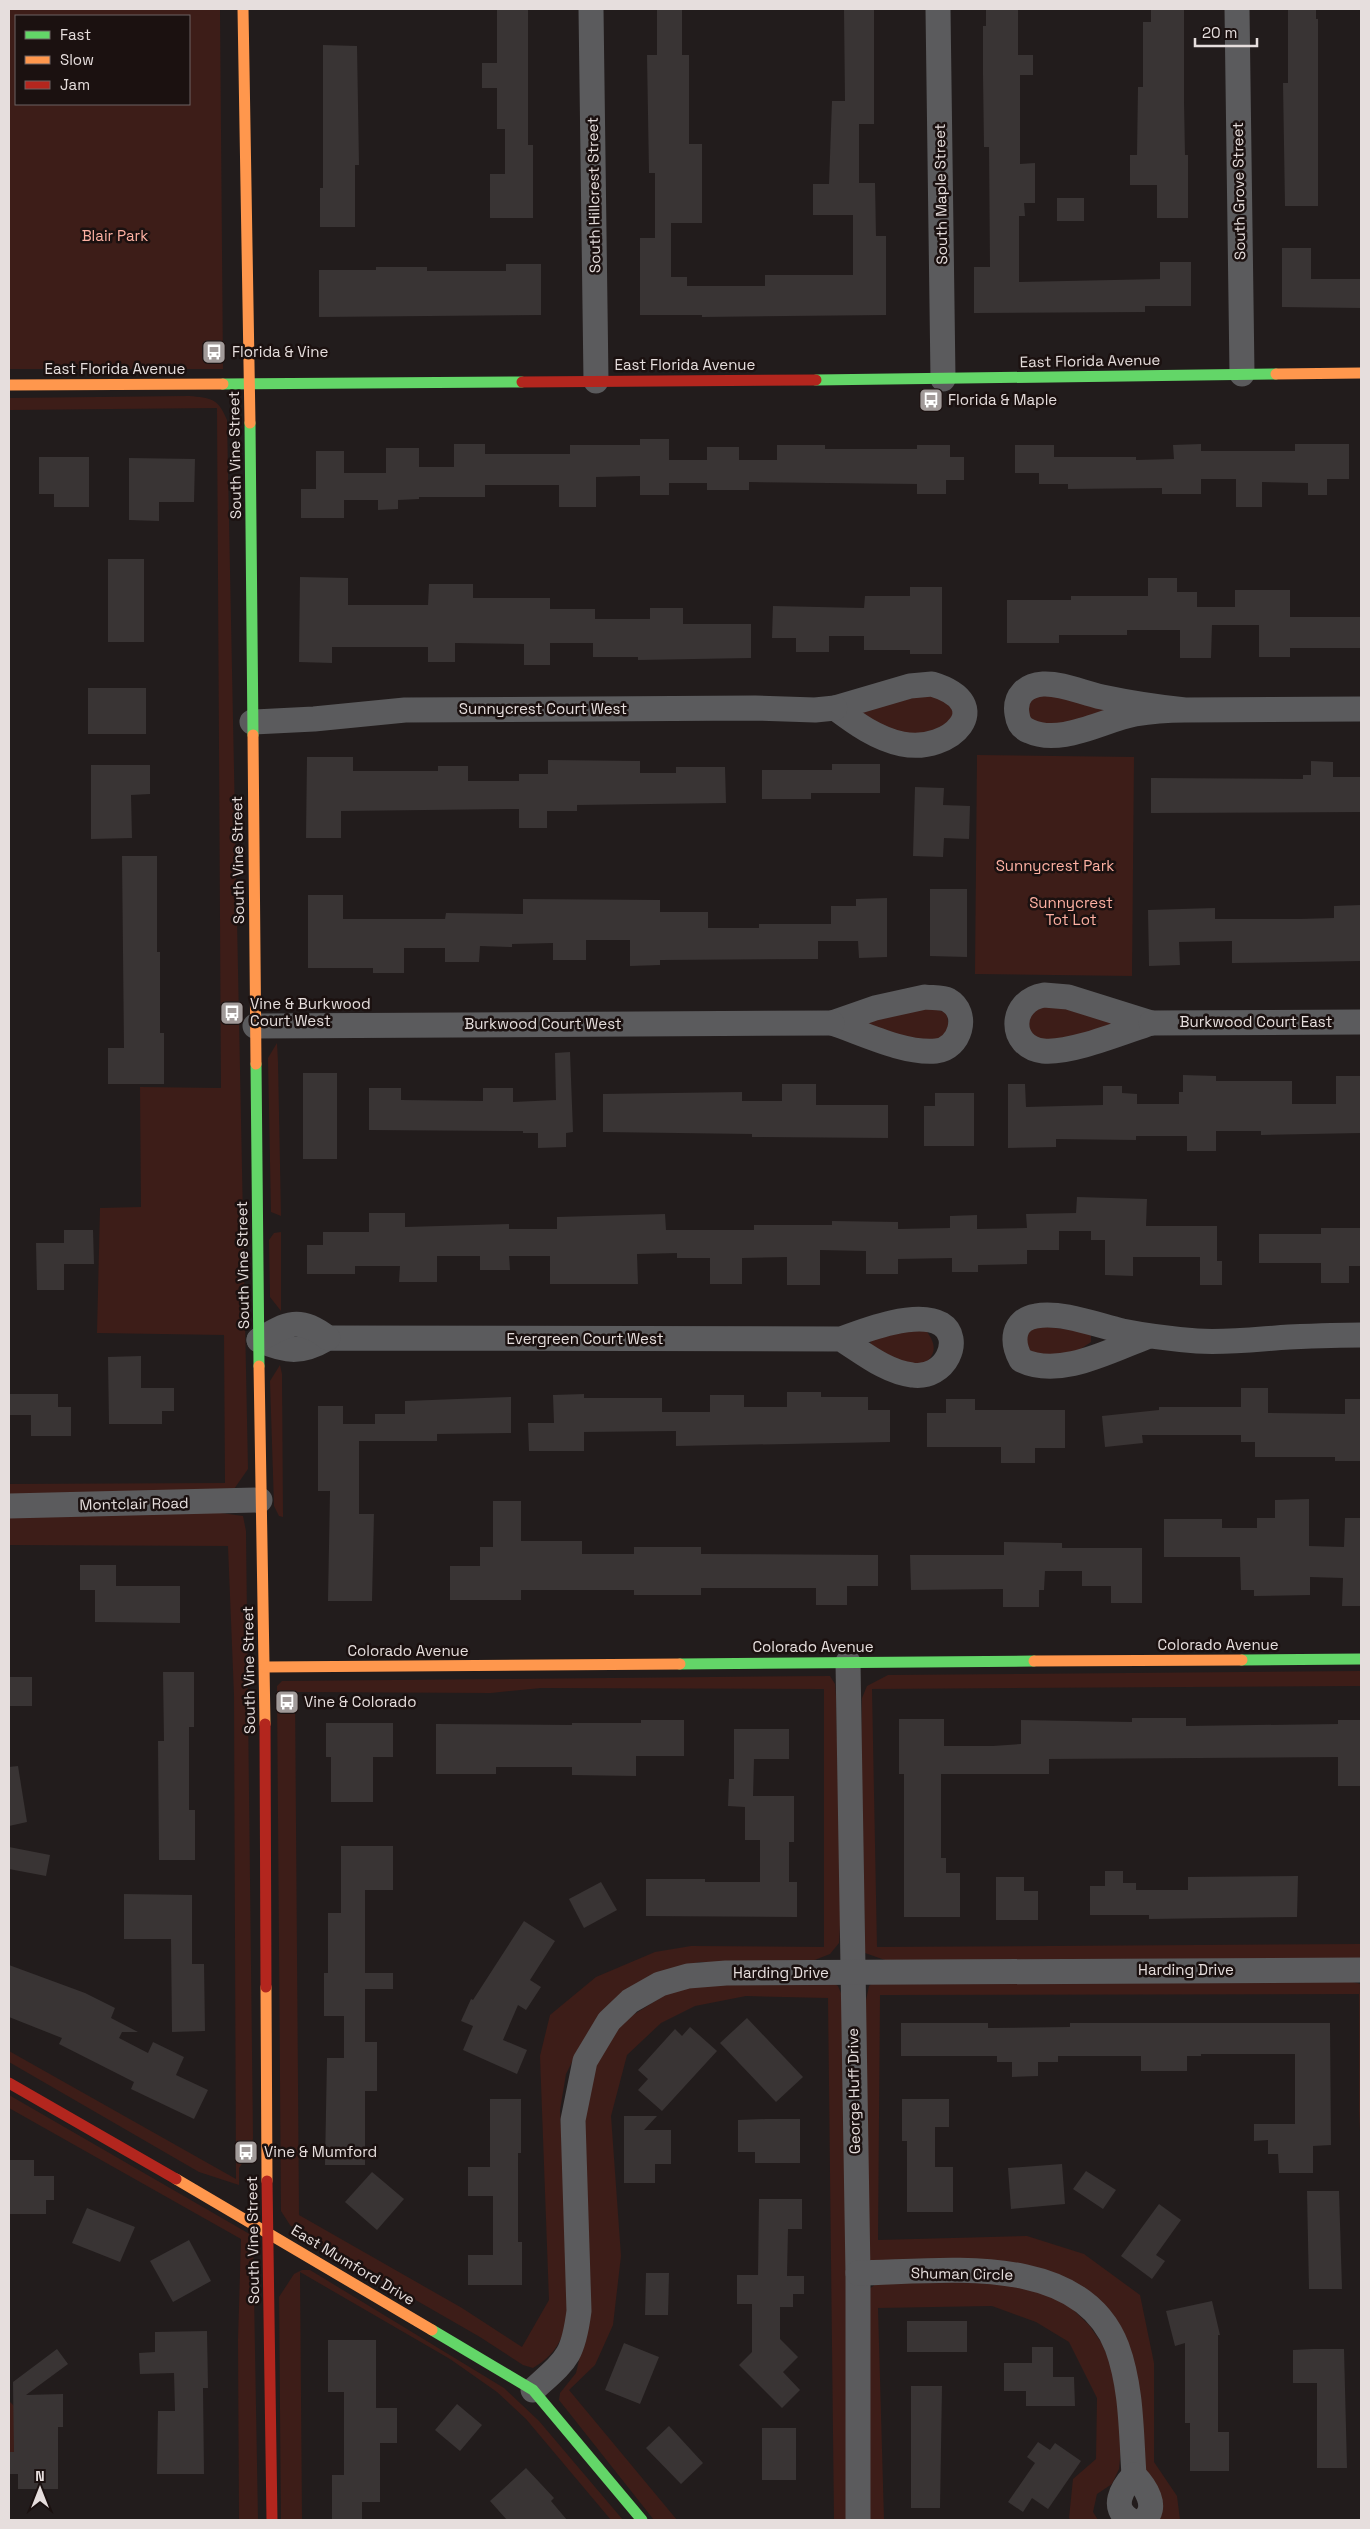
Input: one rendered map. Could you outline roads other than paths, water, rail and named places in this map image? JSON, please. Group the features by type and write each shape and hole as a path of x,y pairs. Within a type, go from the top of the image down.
{"street":[{"name":"South Vine Street","path":"243,9 249,384 260,1500 265,1667 267,2232 272,2520"},
{"name":"South Hillcrest Street","path":"591,9 596,381"},
{"name":"South Maple Street","path":"938,9 943,378"},
{"name":"South Grove Street","path":"1237,9 1242,374"},
{"name":"East Florida Avenue","path":"9,385 1361,373"},
{"path":"1185,710 1145,706 1059,686 1042,684 1024,690 1019,696 1016,708 1018,720 1024,729 1037,735 1061,735 1135,714 1185,710 1361,709"},
{"name":"Sunnycrest Court West","path":"252,722 314,719 405,710 755,708 815,710 835,708"},
{"name":"Burkwood Court East","path":"1151,1023 1361,1022"},
{"name":"Burkwood Court West","path":"255,1026 832,1023"},
{"name":"Evergreen Court West","path":"259,1340 284,1325 313,1326 328,1338 841,1339"},
{"path":"1149,1336 1199,1341 1248,1342 1287,1337 1361,1335"},
{"name":"Montclair Road","path":"9,1506 260,1500"},
{"name":"Colorado Avenue","path":"265,1667 1361,1659"},
{"name":"George Huff Drive","path":"848,1662 858,2273 858,2520"},
{"name":"Harding Drive","path":"533,2390 561,2364 575,2341 579,2311 573,2120 585,2061 609,2021 630,2001 660,1984 688,1976 726,1973 853,1974 1361,1970"},
{"name":"East Mumford Drive","path":"9,2083 267,2232 533,2390 642,2520"},
{"name":"Shuman Circle","path":"858,2273 1006,2272 1045,2281 1083,2303 1104,2324 1116,2346 1124,2370 1130,2409 1134,2475 1143,2484 1151,2507 1148,2516 1142,2520"},
{"path":"1130,2520 1124,2517 1119,2507 1119,2497 1134,2475"}],"place":[{"name":"Florida & Vine","path":"214,352"},
{"name":"Florida & Maple","path":"931,400"},
{"name":"Vine & Burkwood Court West","path":"232,1013"},
{"name":"Vine & Colorado","path":"287,1702"},
{"name":"Vine & Mumford","path":"246,2152"}],"park label":[{"name":"Blair Park","path":"115,236"},
{"name":"Sunnycrest Park","path":"1055,866"},
{"name":"Sunnycrest Tot Lot","path":"1071,912"}]}
